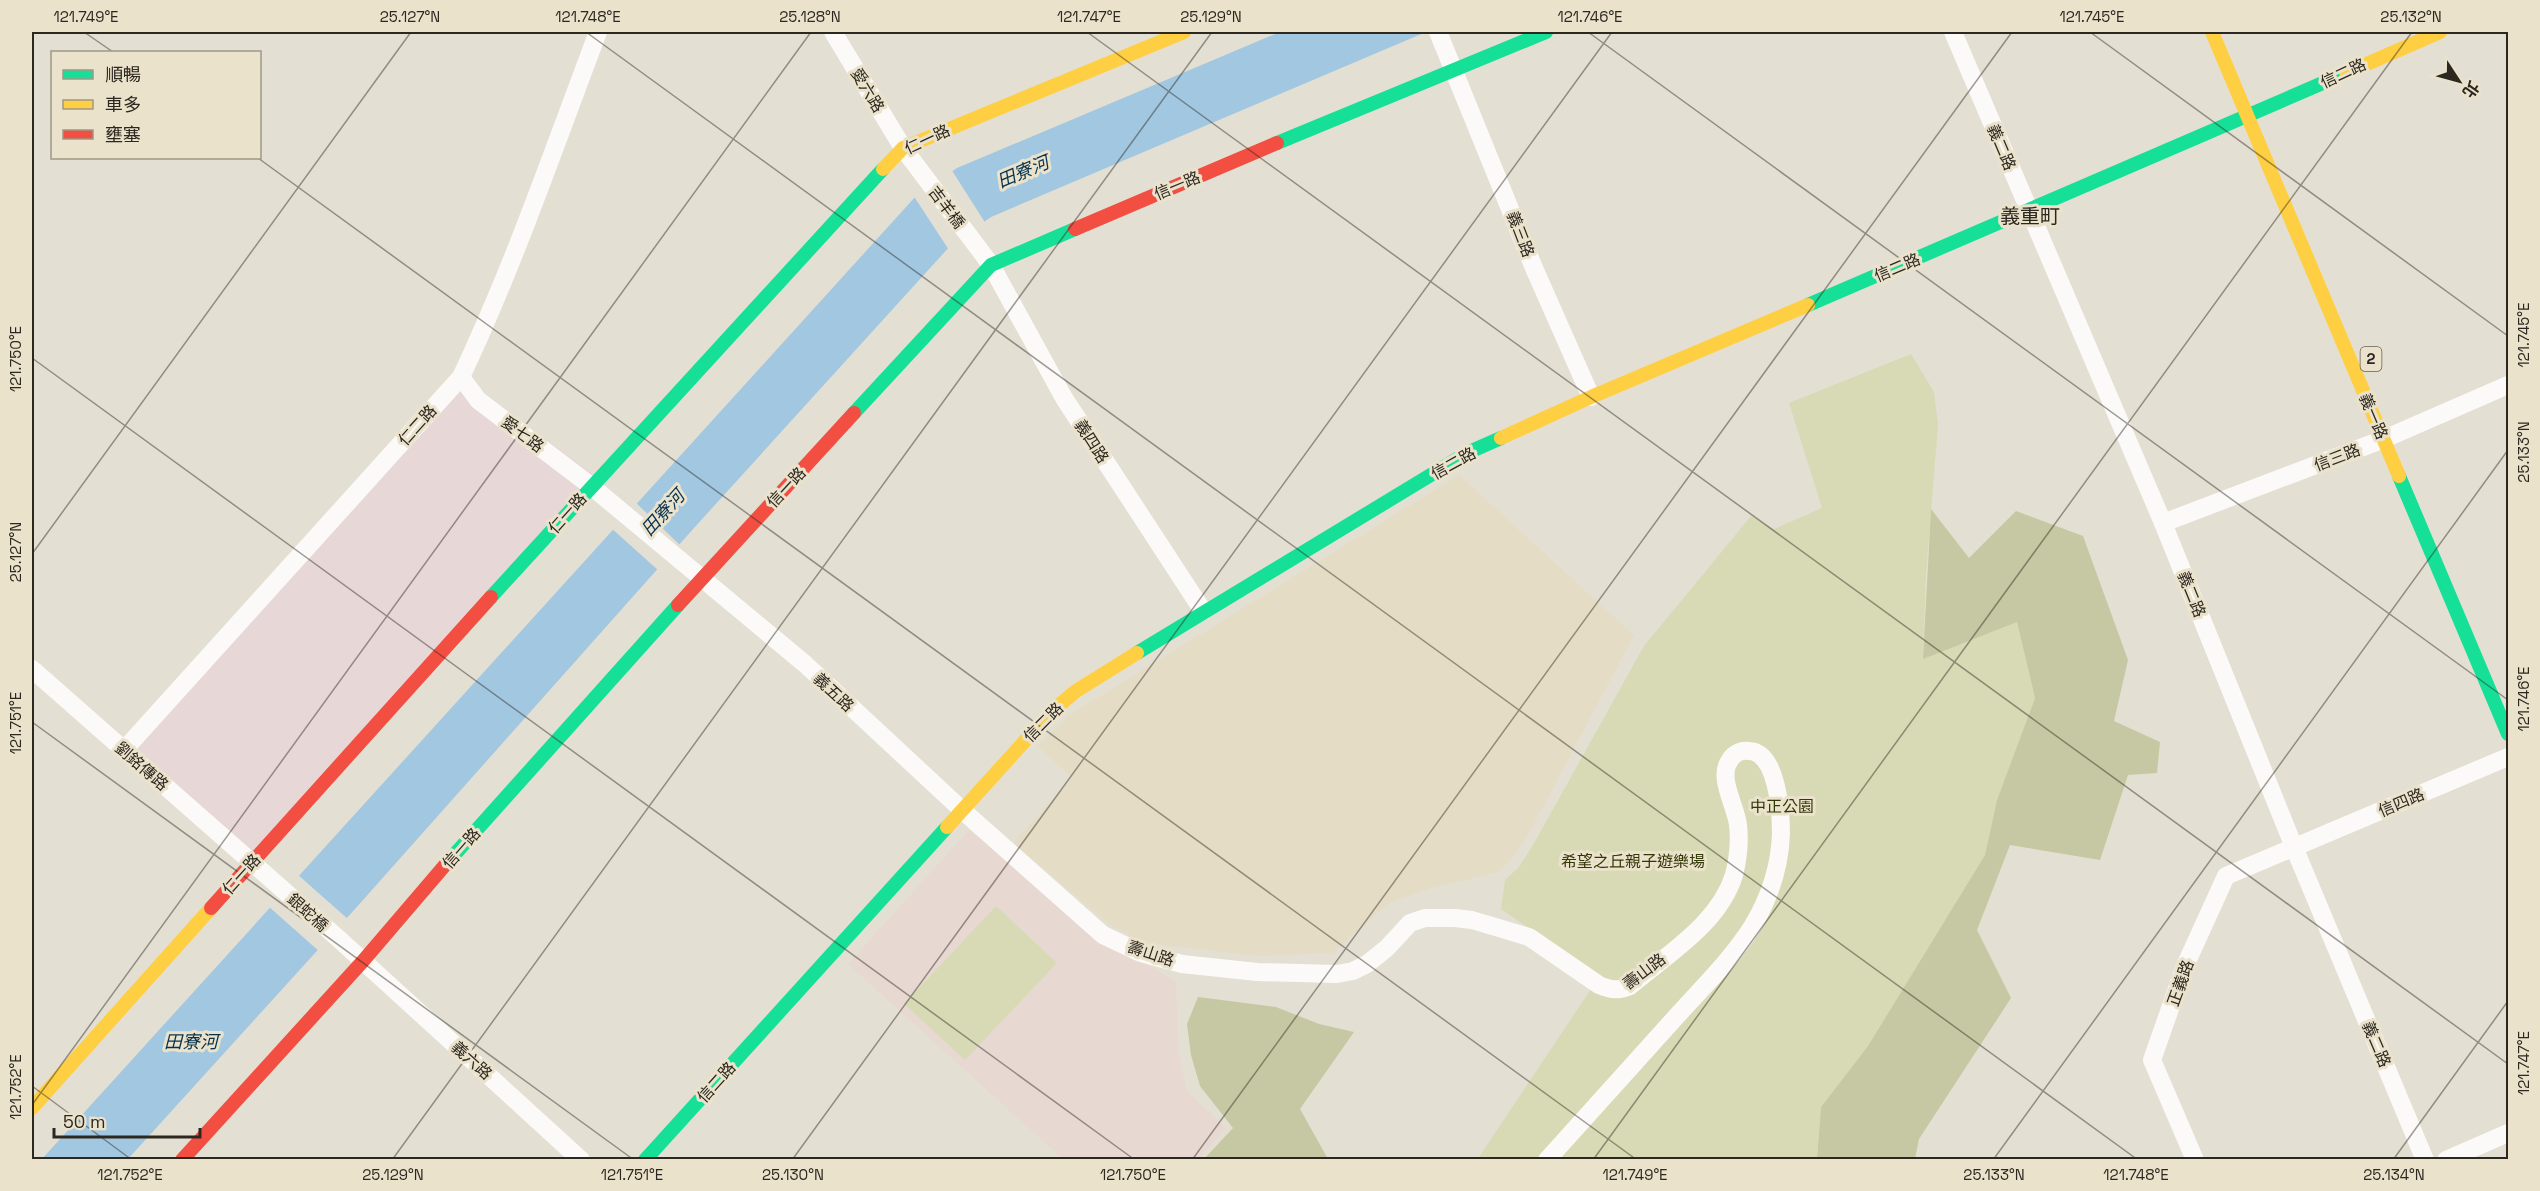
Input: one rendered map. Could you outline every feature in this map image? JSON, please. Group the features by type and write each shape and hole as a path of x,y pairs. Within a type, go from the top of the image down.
{"street":[{"name":"仁二路","path":"124,750 460,377 493,310 519,245 529,212 598,32"},
{"name":"愛六路","path":"833,32 903,148"},
{"name":"仁一路","path":"32,1108 591,486 903,148 1184,32"},
{"name":"義三路","path":"1438,32 1534,268 1591,397"},
{"name":"信一路","path":"182,1160 363,961 470,837 703,577 991,265 1205,173 1546,32"},
{"name":"義二路","path":"1953,32 2163,523 2294,847 2426,1160"},
{"name":"義一路","path":"2212,32 2248,116 2397,434 2508,734"},
{"name":"信二路","path":"645,1160 1052,711 1076,691 1203,611 1467,453 1591,397 2248,116 2263,104 2440,32"},
{"path":"2263,104 2271,124"},
{"name":"吉羊橋","path":"903,148 991,265"},
{"name":"義四路","path":"991,265 1064,398 1203,611"},
{"name":"愛七路","path":"460,377 478,400 591,486 703,577"},
{"name":"信三路","path":"2163,523 2397,434 2508,385"},
{"name":"義五路","path":"703,577 805,664 962,810"},
{"name":"劉銘傳路","path":"32,669 252,862"},
{"name":"壽山路","path":"962,810 1103,935 1141,953 1158,958 1182,964 1257,972 1337,974 1353,971 1367,964 1388,948 1410,923 1425,918 1455,918 1472,920 1529,938 1599,985 1610,990 1620,990 1629,986 1706,922 1725,895 1734,876 1739,843 1736,811 1727,782 1726,767 1731,758 1743,751 1760,754 1766,758 1772,769 1781,830 1774,877 1761,910 1751,928 1723,965 1547,1160"},
{"name":"信四路","path":"2294,847 2508,757"},
{"name":"正義路","path":"2194,1160 2152,1060 2185,966 2226,876 2294,847"},
{"name":"銀蛇橋","path":"252,862 363,961"},
{"name":"義六路","path":"363,961 581,1160"},
{"path":"2446,1160 2508,1134"}],"shaded area":[{"path":"461,377 596,476 252,862 124,750"},
{"path":"1459,475 1634,635 1527,837 1510,861 1498,872 1432,888 1389,903 1333,953 1257,956 1146,943 1110,925 1013,843 1072,778 1038,746 1068,716"},
{"path":"969,830 1101,940 1176,981 1178,1052 1187,1091 1226,1128 1198,1159 1063,1159 848,964"}],"green space":[{"name":"中正公園","path":"1911,354 1934,392 1938,425 1926,575 1923,658 2017,622 2035,698 1997,800 1985,855 1868,1046 1821,1107 1817,1159 1477,1160 1599,977 1501,909 1505,880 1519,867 1533,845 1644,646 1751,516 1774,529 1822,508 1789,403"},
{"path":"1931,509 1969,558 2016,511 2083,536 2128,660 2114,721 2160,742 2157,773 2128,775 2100,860 2010,845 1977,930 2011,998 1919,1139 1915,1159 1817,1159 1821,1107 1868,1046 1985,855 1997,800 2035,698 2017,622 1923,659"},
{"path":"996,906 1057,963 965,1060 904,1004"},
{"path":"1198,997 1276,1007 1319,1024 1354,1032 1300,1109 1328,1159 1204,1159 1233,1128 1200,1086 1191,1055 1187,1024"}],"water":[{"name":"田寮河","path":"1280,32 1426,32 991,217 951,245 128,1159 41,1160 916,196 957,168"}],"pier":[{"path":"951,169 986,224 949,250 913,195"},
{"path":"634,501 681,546 659,571 610,527"},
{"path":"297,874 349,920 320,952 268,906"}],"traffic: fast":[{"path":"1277,143 1546,32"},
{"path":"1808,305 2346,73"},
{"path":"491,597 883,169"},
{"path":"854,413 991,265 1075,229"},
{"path":"1137,653 1467,453 1501,438"},
{"path":"2399,476 2508,734"},
{"path":"446,864 678,605"},
{"path":"645,1160 947,827"}],"traffic: slow":[{"path":"883,169 903,148 1184,32"},
{"path":"2212,32 2399,476"},
{"path":"2346,73 2440,32"},
{"path":"1501,438 1591,397 1808,305"},
{"path":"947,827 1052,711 1076,691 1137,653"},
{"path":"32,1108 211,908"}],"traffic: jam":[{"path":"1075,229 1277,143"},
{"path":"678,605 854,413"},
{"path":"211,908 491,597"},
{"path":"182,1160 363,961 446,864"}],"district":[{"name":"義重町","path":"2030,216"}],"park label":[{"name":"希望之丘親子遊樂場","path":"1633,861"}]}
